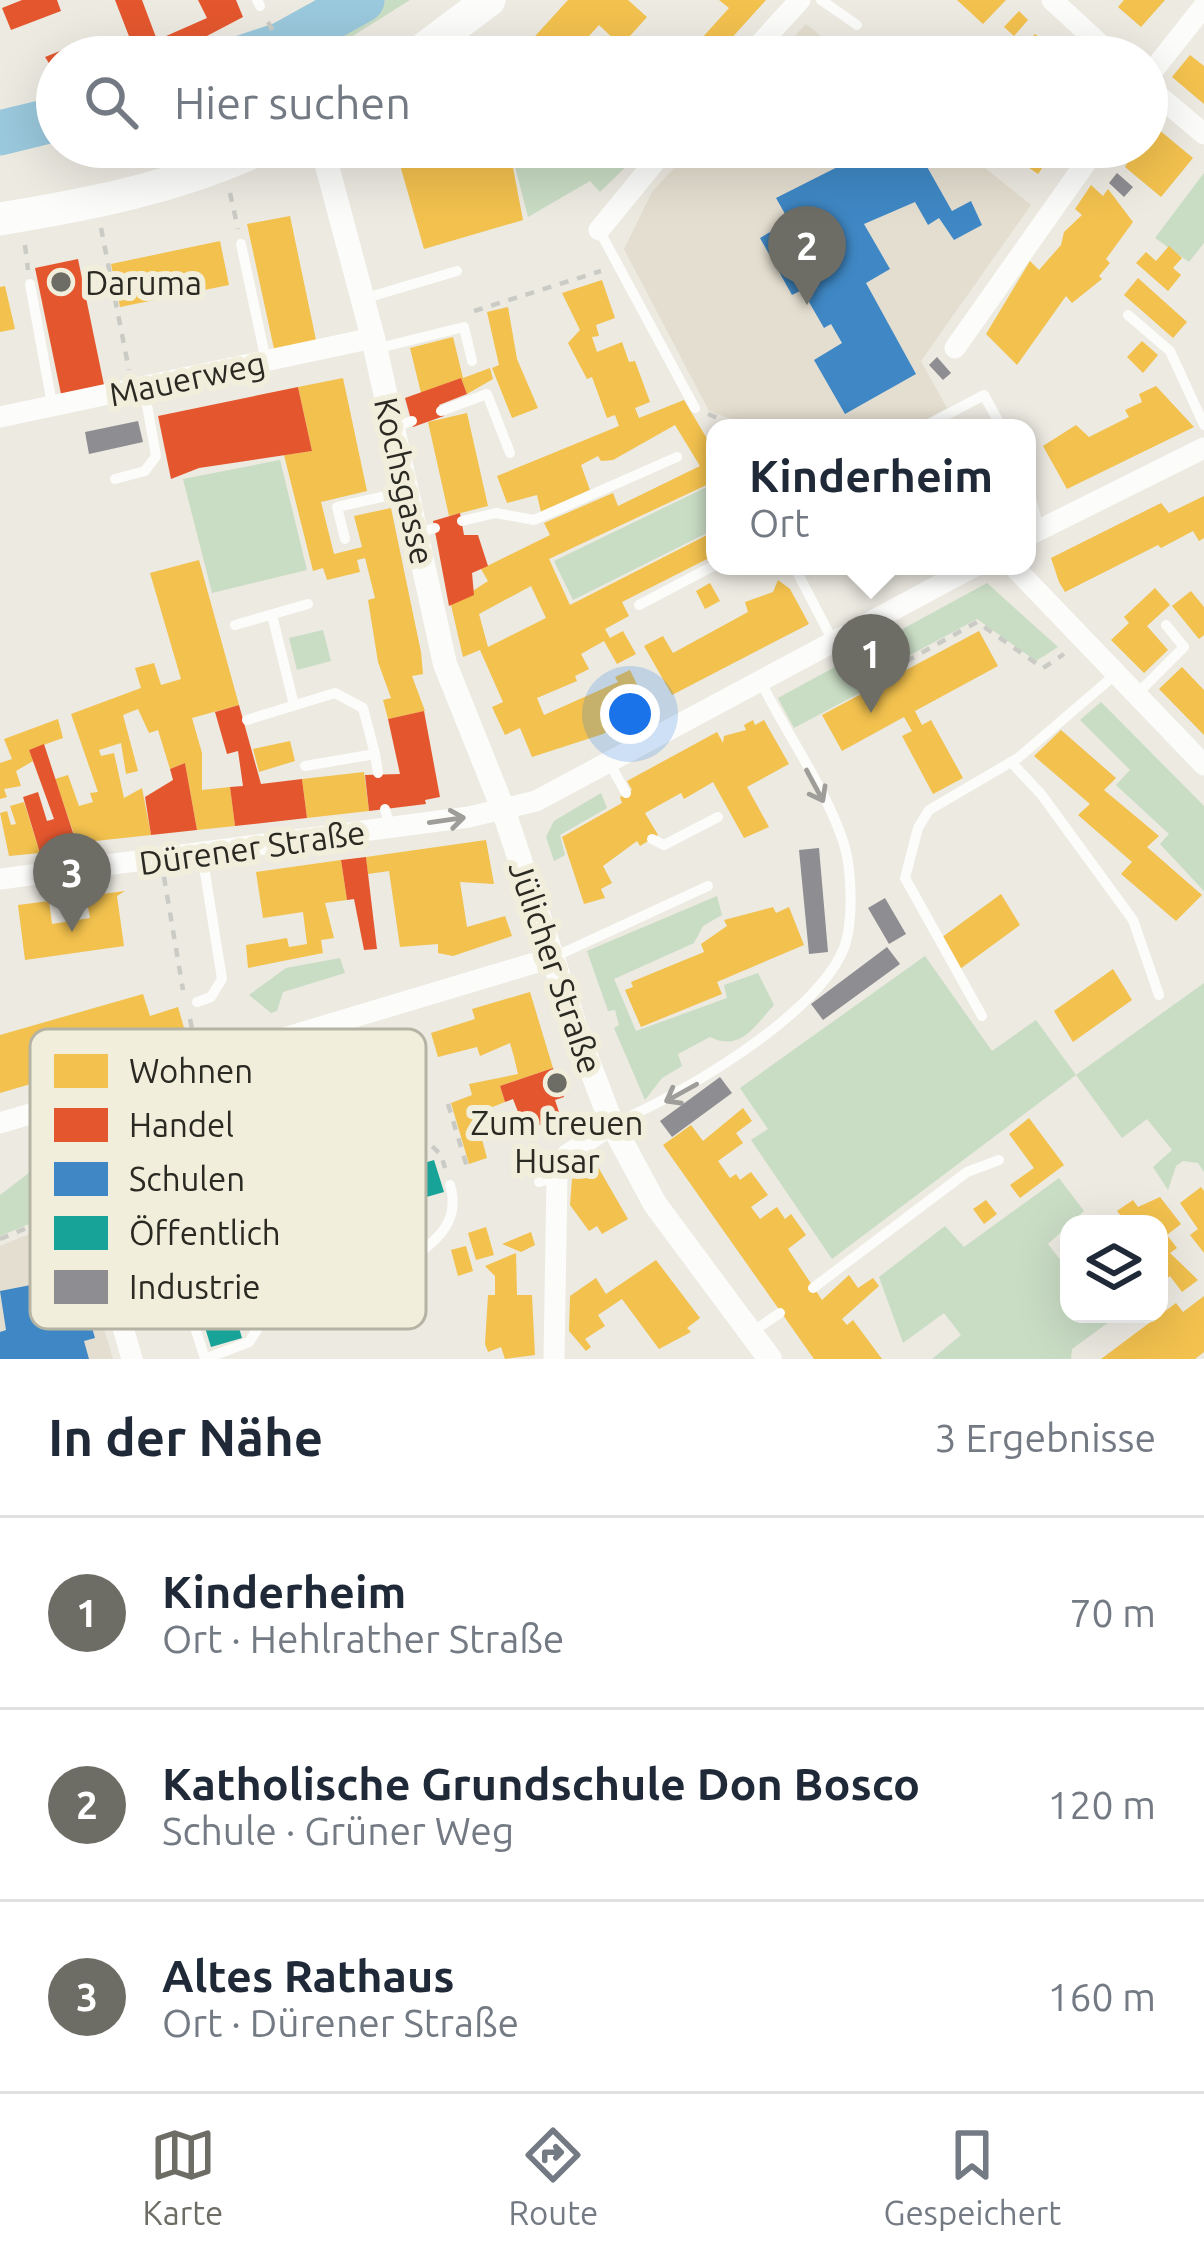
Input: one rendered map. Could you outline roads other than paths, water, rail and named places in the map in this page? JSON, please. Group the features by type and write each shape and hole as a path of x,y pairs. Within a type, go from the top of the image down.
{"main road":[{"path":"441,36 490,0"},
{"path":"10,218 81,204 89,186 163,168"}],"street":[{"path":"767,36 800,0"},
{"path":"1052,0 1091,36"},
{"path":"1168,54 1204,6"},
{"path":"1168,101 1204,134"},
{"name":"Kochsgasse","path":"328,168 374,344 402,424 407,491 426,531 446,664 503,809"},
{"path":"599,230 650,168"},
{"path":"955,348 1082,168"},
{"name":"Mauerweg","path":"0,417 266,361 374,344"},
{"path":"1036,532 1204,448"},
{"name":"Dürener Straße","path":"0,879 202,854 388,819 503,809 554,794 958,575"},
{"path":"1022,575 1204,765"},
{"name":"Jülicher Straße","path":"503,809 612,1124 663,1216 770,1359"},
{"path":"304,1029 551,958"},
{"path":"0,1123 30,1113"},
{"path":"554,1359 548,1179 567,1155 612,1124"},
{"path":"124,1329 132,1359"}],"lane":[{"path":"821,0 857,25"},
{"path":"599,230 695,408"},
{"path":"241,244 266,361"},
{"path":"362,298 457,271"},
{"path":"30,284 52,407"},
{"path":"1128,315 1170,351 1204,424"},
{"path":"374,344 464,327 472,361"},
{"path":"115,479 145,471 156,456 138,389"},
{"path":"441,411 487,394 510,453"},
{"path":"939,419 984,395 998,419"},
{"path":"462,521 496,513 533,520 677,457"},
{"path":"345,538 337,507 407,491"},
{"path":"639,604 706,570"},
{"path":"799,575 834,643"},
{"path":"235,625 308,604"},
{"path":"272,615 294,705"},
{"path":"1136,695 1184,647 1166,625"},
{"path":"982,1016 908,888 905,867 928,810 1011,762 1116,674"},
{"path":"612,1124 673,1099 714,1074 796,1004 842,952 848,934 843,840 760,682"},
{"path":"248,719 335,693 348,696 363,708 378,773"},
{"path":"305,766 374,754"},
{"path":"1011,762 1041,794 1133,920 1159,995"},
{"path":"610,764 626,793"},
{"path":"652,839 664,845 718,817"},
{"path":"196,1002 211,997 222,979 202,854"},
{"path":"551,958 708,886"},
{"path":"813,1288 967,1172 999,1160"},
{"path":"426,1248 439,1239 460,1201 450,1185"},
{"path":"750,1333 780,1313"},
{"path":"196,1329 205,1359 249,1342 258,1329"}],"waterway":[{"path":"297,36 362,0"},
{"path":"0,133 36,124"}],"place":[{"name":"Daruma","path":"61,282"},
{"name":"Katholische Grundschule Don Bosco","path":"807,305"},
{"name":"Kinderheim","path":"871,713"},
{"name":"Altes Rathaus","path":"72,932"},
{"name":"Zum treuen Husar","path":"557,1083"}]}
